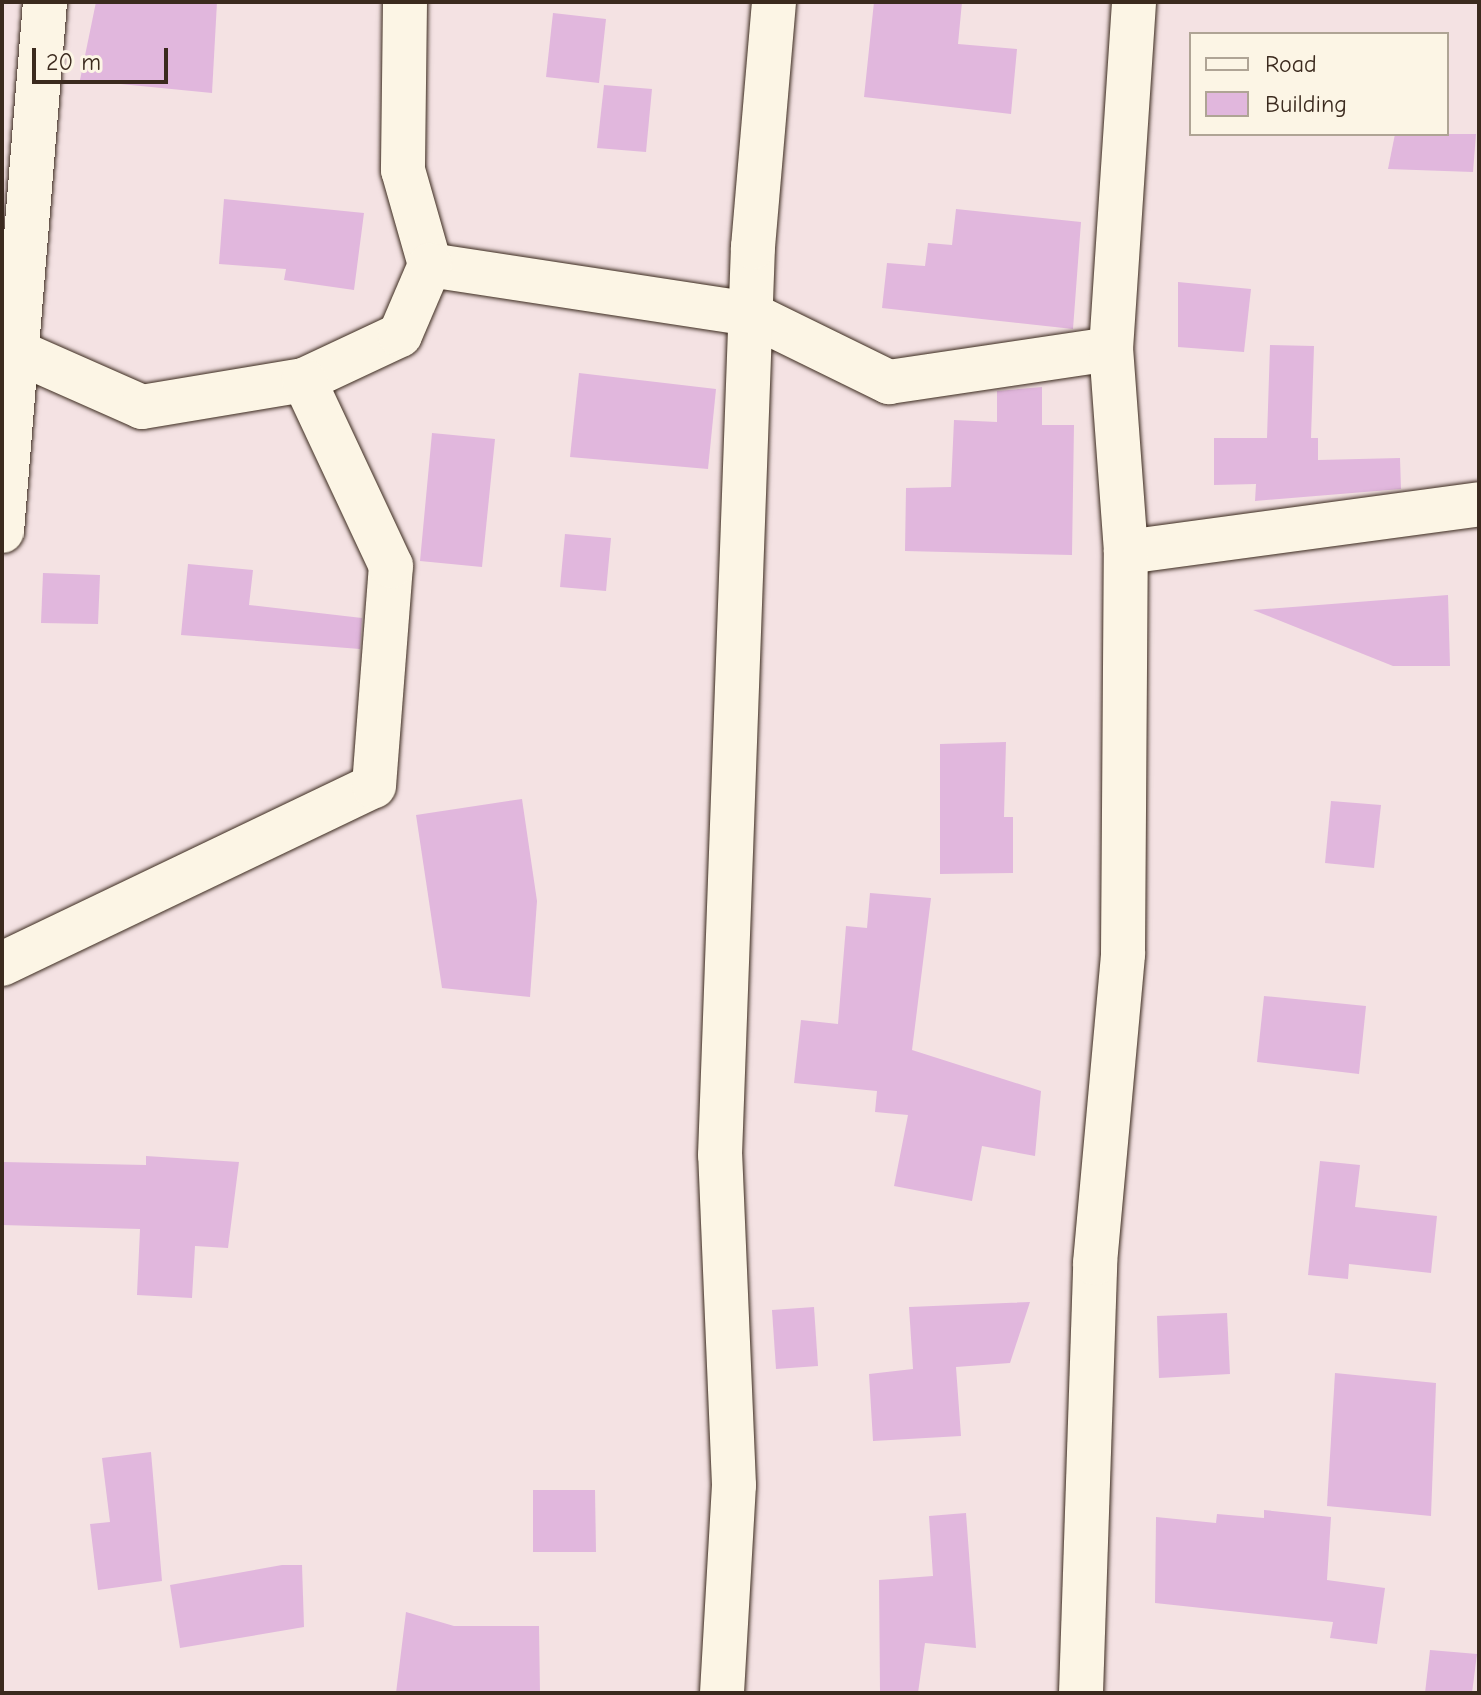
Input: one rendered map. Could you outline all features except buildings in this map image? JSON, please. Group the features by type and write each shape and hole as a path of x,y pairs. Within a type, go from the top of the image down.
{"street":[{"path":"2,531 9,346 45,2"},
{"path":"9,346 142,407 304,380 400,335 430,265 403,170 405,2"},
{"path":"722,1693 734,1485 720,1155 750,314 774,2"},
{"path":"1081,1693 1095,1263 1123,954 1126,552 1111,349 1134,2"},
{"path":"430,265 750,314 889,382 1111,349"},
{"path":"2,964 374,786 391,566 304,380"},
{"path":"1126,552 1479,504"}]}
